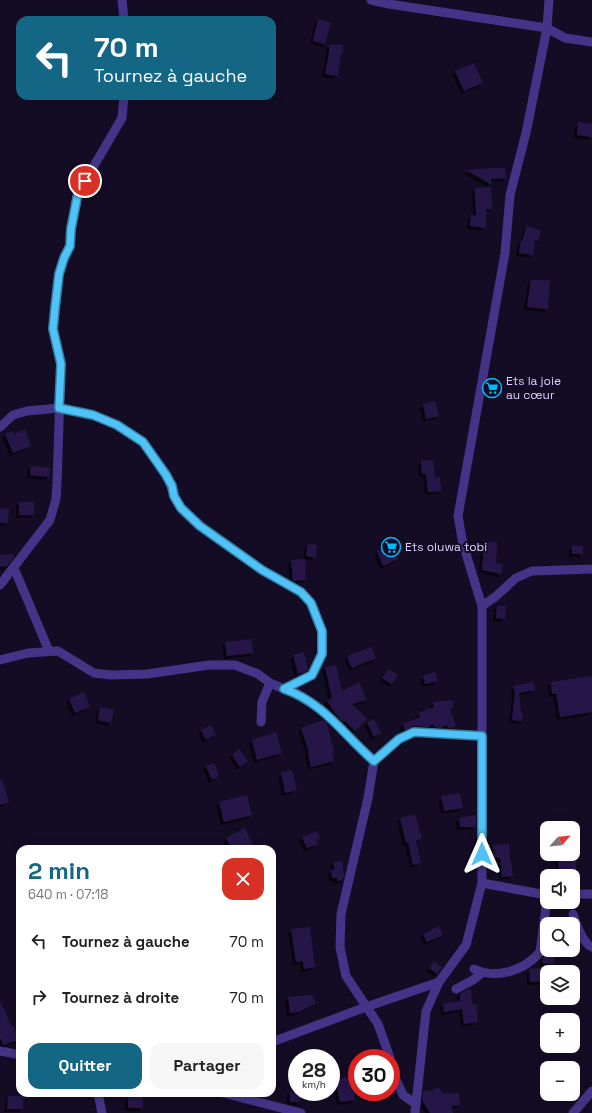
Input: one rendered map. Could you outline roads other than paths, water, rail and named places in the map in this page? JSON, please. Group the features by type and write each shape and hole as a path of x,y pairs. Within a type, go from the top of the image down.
{"street":[{"path":"122,0 124,16"},
{"path":"372,0 388,4 547,28 565,38 592,42"},
{"path":"415,1108 426,1011 439,982 466,945 482,883 482,606 463,544 458,516 505,253 510,195 526,133 547,28 548,3"},
{"path":"548,3 551,23 565,38"},
{"path":"0,585 50,520 56,498 61,364 53,329 59,274 70,246 71,229 78,193 122,118 124,100"},
{"path":"0,427 13,416 27,410 59,408 93,415 117,425 143,442 166,475 172,486 174,496 181,508 200,526 262,570 301,592 311,603 322,631 322,654 312,675 284,689"},
{"path":"14,568 49,651"},
{"path":"482,606 495,597 516,578 532,571 592,569"},
{"path":"0,660 28,653 58,651 94,673 111,675 147,674 209,665 235,665 258,674 270,683 296,693 325,712 374,761"},
{"path":"260,722 262,702 270,683"},
{"path":"387,1049 378,1024 346,976 340,948 341,914 368,798 374,761 399,739 414,732 482,736"},
{"path":"482,883 540,894"},
{"path":"580,894 592,894"},
{"path":"456,989 473,980 478,971 502,973 515,970 526,965 537,956 540,952 546,909"},
{"path":"572,914 585,941 589,947 592,947"},
{"path":"276,1041 439,982"},
{"path":"0,1051 16,1054"},
{"path":"400,1088 403,1095 415,1108"},
{"path":"573,1113 592,1091"},
{"path":"99,1097 102,1113"},
{"path":"239,1097 301,1113"}],"place":[{"name":"Ets la joie au cœur","path":"492,388"},
{"name":"Ets oluwa tobi","path":"391,547"}]}
